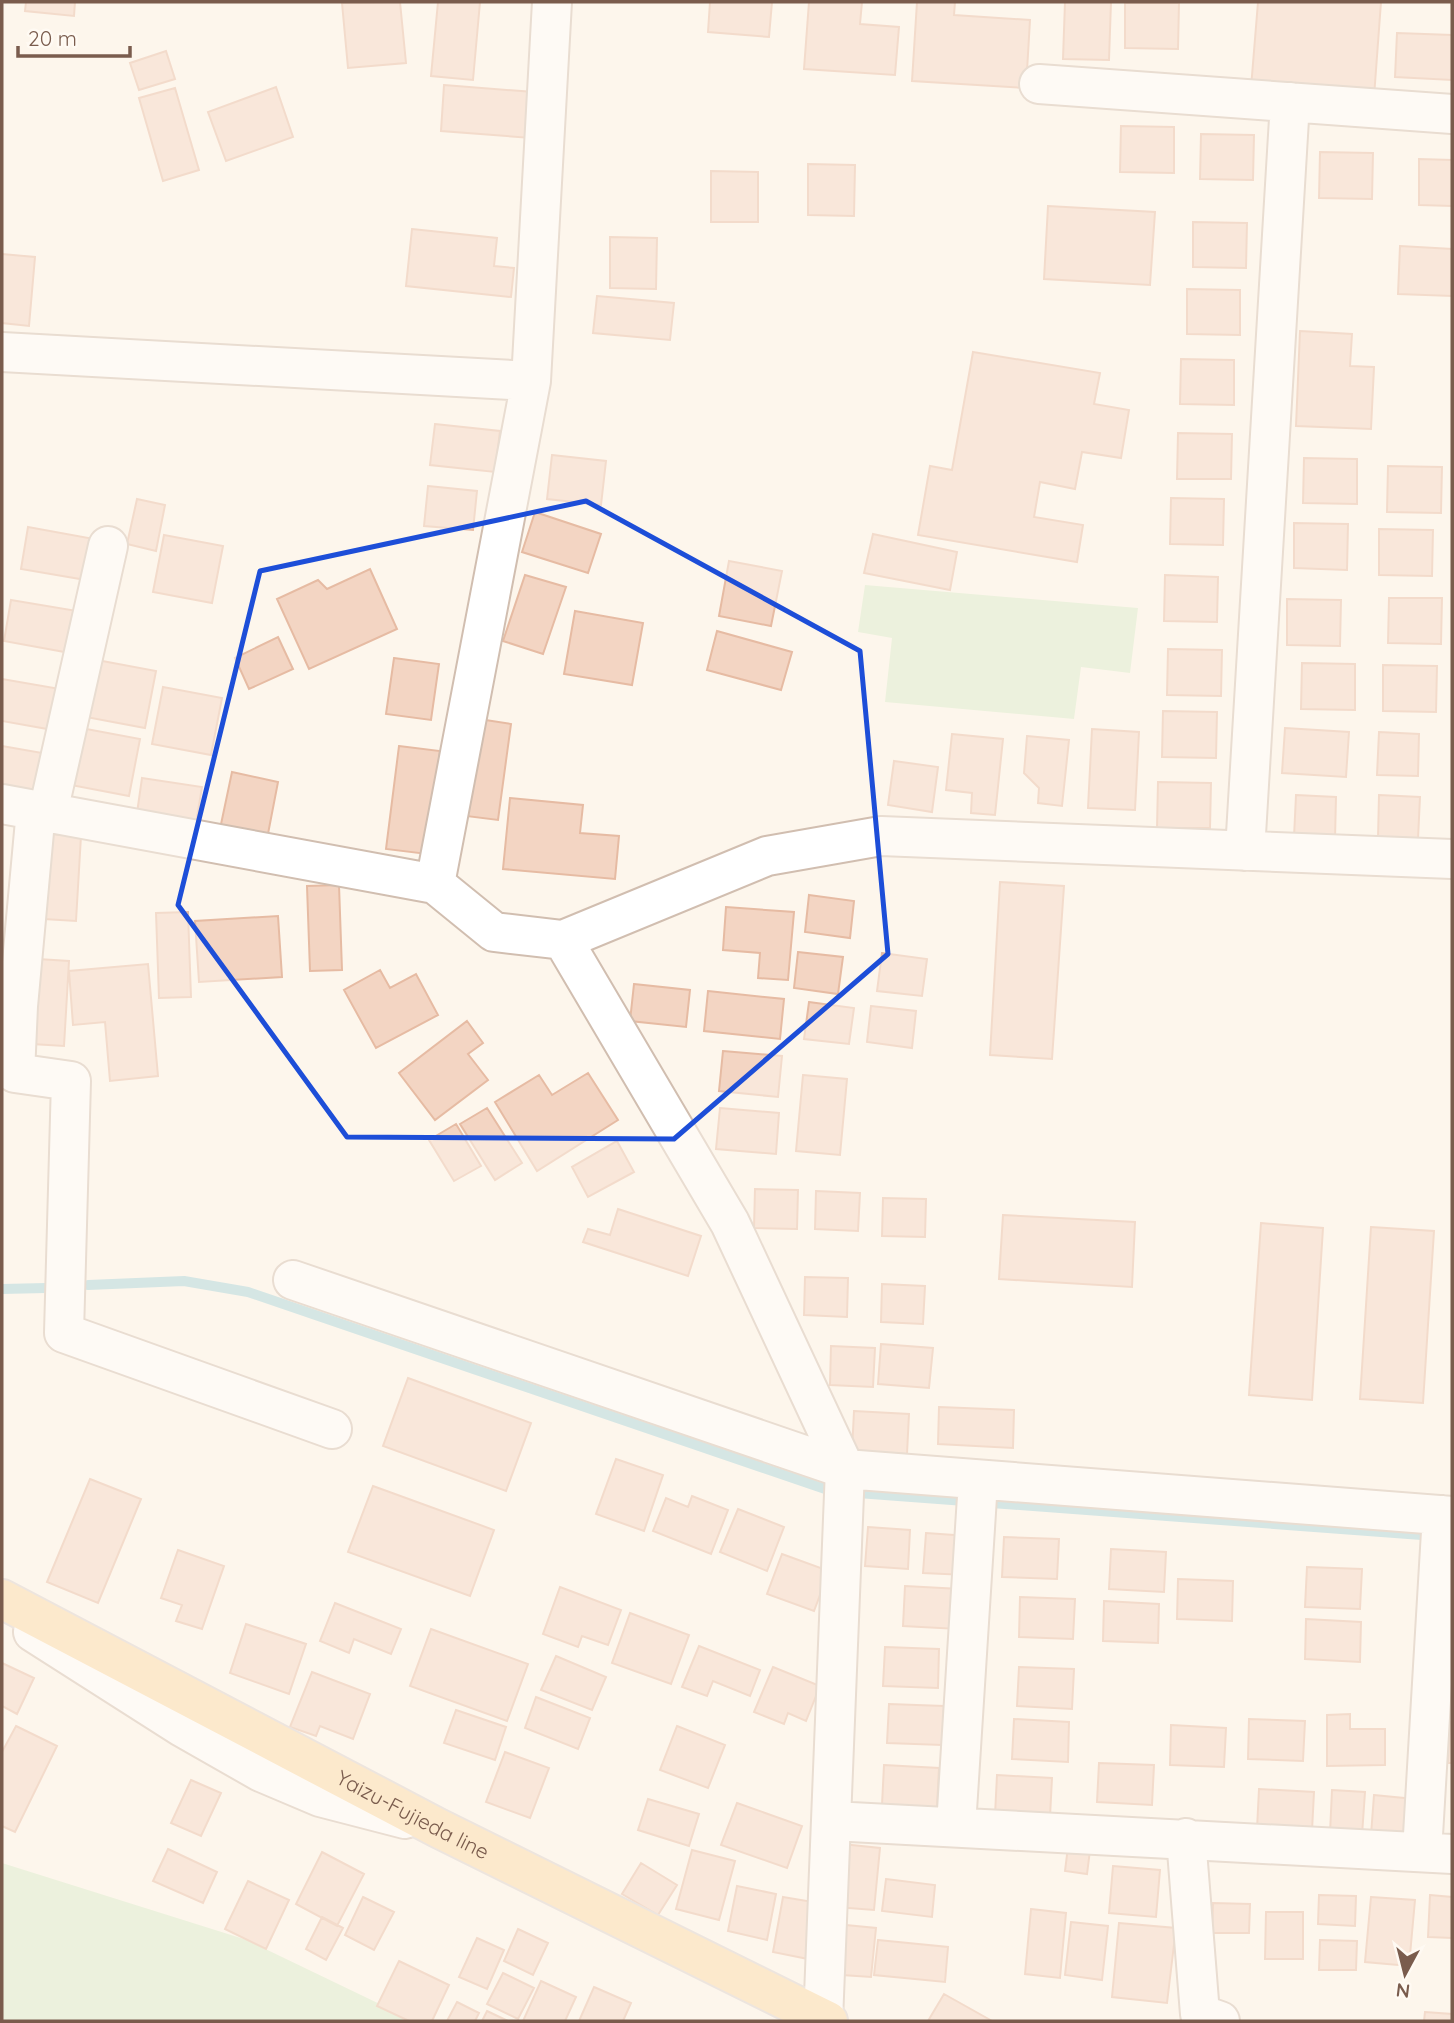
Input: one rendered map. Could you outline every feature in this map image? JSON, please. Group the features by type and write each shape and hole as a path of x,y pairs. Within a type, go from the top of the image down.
{"main road":[{"name":"Yaizu-Fujieda line","path":"2,1599 438,1828 825,2020"}],"street":[{"path":"435,884 531,381 552,2"},
{"path":"1039,84 1452,114"},
{"path":"1245,851 1290,102"},
{"path":"2,352 531,381"},
{"path":"108,546 29,809 10,1006 15,1073 71,1081 64,1333 332,1429"},
{"path":"29,809 435,884 494,932 563,940 767,856 881,836 1452,859"},
{"path":"563,940 730,1223 845,1469 825,2020"},
{"path":"293,1280 845,1469 1447,1515 1437,1853 832,1821"},
{"path":"956,1826 978,1481"},
{"path":"2,1612 181,1727 261,1772 320,1797 438,1828"},
{"path":"1186,1838 1200,2014 1220,2021"}],"highlighted area":[{"path":"586,501 860,651 888,954 674,1139 347,1137 178,905 260,571"}],"green space":[{"path":"865,585 1138,608 1130,673 1081,667 1074,719 885,702 892,638 858,632"},
{"path":"2,1863 247,1940 415,2021 2,2021"}],"building":[{"path":"26,2 75,2 74,16 25,11"},
{"path":"400,2 406,63 348,68 342,3"},
{"path":"438,2 480,2 473,80 431,76"},
{"path":"710,2 772,2 769,37 708,32"},
{"path":"809,2 862,2 860,24 899,27 895,75 804,69"},
{"path":"917,2 955,2 954,15 1030,20 1026,88 912,81"},
{"path":"1065,2 1111,2 1109,60 1063,59"},
{"path":"1258,2 1381,2 1374,97 1251,88"},
{"path":"1125,3 1179,3 1178,49 1125,48"},
{"path":"1397,33 1452,35 1452,80 1395,77"},
{"path":"166,51 175,79 139,90 130,63"},
{"path":"444,85 534,92 531,138 441,131"},
{"path":"276,87 293,137 226,161 208,112"},
{"path":"175,88 199,170 163,181 139,98"},
{"path":"1121,126 1174,127 1174,173 1120,172"},
{"path":"1201,134 1254,135 1253,180 1200,179"},
{"path":"1320,152 1373,153 1372,199 1319,198"},
{"path":"1419,159 1452,160 1452,206 1419,205"},
{"path":"808,164 855,165 854,216 808,215"},
{"path":"711,171 758,172 758,222 711,222"},
{"path":"1048,206 1155,212 1150,285 1044,279"},
{"path":"1193,222 1247,223 1246,268 1193,267"},
{"path":"412,229 497,238 494,266 514,268 511,297 406,286"},
{"path":"610,237 657,238 656,289 610,288"},
{"path":"1400,246 1452,249 1452,296 1398,294"},
{"path":"2,254 35,257 29,326 2,323"},
{"path":"1187,289 1240,290 1240,335 1187,334"},
{"path":"597,296 674,303 670,340 593,333"},
{"path":"1300,331 1352,334 1350,366 1374,367 1371,429 1296,426"},
{"path":"973,352 1100,373 1094,404 1129,410 1121,458 1082,452 1075,489 1040,482 1034,517 1083,525 1077,562 918,535 930,466 952,470"},
{"path":"1181,359 1234,360 1234,405 1180,404"},
{"path":"435,424 500,431 495,472 430,465"},
{"path":"1178,433 1232,434 1231,479 1177,479"},
{"path":"552,455 606,461 601,505 547,499"},
{"path":"1304,458 1357,459 1357,504 1303,503"},
{"path":"1388,466 1442,467 1441,513 1387,512"},
{"path":"428,486 477,491 473,530 424,526"},
{"path":"1171,498 1224,499 1223,545 1170,544"},
{"path":"137,499 165,505 156,551 127,544"},
{"path":"535,512 601,534 588,573 522,552"},
{"path":"1294,523 1348,524 1347,570 1294,568"},
{"path":"28,527 94,539 86,580 21,569"},
{"path":"1379,529 1433,530 1432,576 1379,575"},
{"path":"873,534 957,552 950,590 864,573"},
{"path":"164,535 223,546 212,603 153,592"},
{"path":"729,561 782,571 771,626 719,616"},
{"path":"370,569 397,629 309,669 277,599 318,580 327,589"},
{"path":"525,575 566,587 543,654 503,641"},
{"path":"1165,575 1218,577 1217,622 1164,621"},
{"path":"1389,598 1442,598 1441,644 1388,643"},
{"path":"1287,599 1341,600 1340,646 1287,645"},
{"path":"11,600 77,611 70,653 4,641"},
{"path":"575,611 643,623 632,685 564,674"},
{"path":"717,631 792,652 781,690 707,670"},
{"path":"278,637 293,669 249,689 235,658"},
{"path":"1168,649 1222,650 1221,696 1167,695"},
{"path":"394,658 439,664 431,720 386,714"},
{"path":"97,660 156,671 145,728 86,717"},
{"path":"1302,663 1355,664 1355,710 1301,709"},
{"path":"1383,665 1437,666 1436,712 1383,711"},
{"path":"2,679 60,689 53,730 2,721"},
{"path":"163,687 222,698 211,755 152,744"},
{"path":"1163,711 1217,712 1216,758 1162,757"},
{"path":"479,719 511,724 498,820 466,816"},
{"path":"81,728 140,739 129,796 71,785"},
{"path":"1285,728 1349,732 1346,777 1282,773"},
{"path":"1092,729 1139,732 1135,810 1088,808"},
{"path":"1379,732 1419,734 1418,776 1377,775"},
{"path":"952,734 1003,739 995,815 971,813 972,793 946,790"},
{"path":"1027,736 1069,740 1062,806 1038,803 1039,788 1024,773"},
{"path":"2,746 48,754 40,795 2,788"},
{"path":"399,746 440,751 427,854 386,849"},
{"path":"894,761 938,767 932,812 888,805"},
{"path":"232,772 278,782 267,839 220,829"},
{"path":"142,778 202,787 195,829 136,820"},
{"path":"1158,782 1211,783 1210,828 1157,828"},
{"path":"1296,795 1336,797 1335,839 1294,837"},
{"path":"1379,795 1420,797 1418,839 1378,838"},
{"path":"510,798 583,805 580,833 619,836 615,879 503,869"},
{"path":"49,834 81,836 76,921 44,919"},
{"path":"1000,882 1064,886 1052,1059 990,1055"},
{"path":"339,885 342,970 310,971 307,886"},
{"path":"809,895 854,901 850,938 805,932"},
{"path":"726,907 794,912 788,980 758,978 760,953 723,950"},
{"path":"188,912 191,997 159,998 156,913"},
{"path":"278,916 282,977 199,982 195,921"},
{"path":"798,952 843,957 838,994 794,988"},
{"path":"882,953 927,959 922,996 877,991"},
{"path":"38,959 69,961 64,1046 32,1044"},
{"path":"148,964 158,1076 110,1081 105,1022 73,1025 69,971"},
{"path":"380,970 390,988 416,974 438,1015 376,1048 344,990"},
{"path":"634,984 690,990 686,1027 630,1021"},
{"path":"708,991 784,999 780,1039 704,1031"},
{"path":"809,1002 854,1008 849,1044 804,1039"},
{"path":"871,1006 916,1011 912,1048 867,1042"},
{"path":"467,1021 483,1043 468,1054 488,1080 435,1120 399,1073"},
{"path":"723,1051 782,1056 778,1097 719,1091"},
{"path":"588,1073 618,1120 537,1171 495,1102 539,1075 552,1095"},
{"path":"803,1075 847,1079 840,1155 796,1151"},
{"path":"487,1108 522,1163 495,1180 460,1124"},
{"path":"720,1108 779,1113 776,1154 716,1149"},
{"path":"456,1124 481,1166 454,1181 429,1140"},
{"path":"617,1141 634,1172 588,1197 572,1167"},
{"path":"755,1189 798,1190 797,1229 754,1228"},
{"path":"816,1191 860,1193 858,1231 815,1229"},
{"path":"883,1198 926,1199 925,1237 882,1236"},
{"path":"618,1209 701,1236 688,1276 583,1242 588,1229 610,1235"},
{"path":"1003,1215 1135,1222 1132,1287 999,1279"},
{"path":"1261,1223 1323,1228 1312,1400 1249,1395"},
{"path":"1371,1227 1434,1231 1423,1403 1360,1399"},
{"path":"805,1277 848,1278 847,1317 804,1315"},
{"path":"882,1284 925,1286 923,1324 881,1322"},
{"path":"881,1344 933,1348 929,1388 878,1384"},
{"path":"831,1346 875,1348 873,1387 830,1385"},
{"path":"408,1378 531,1423 506,1491 383,1446"},
{"path":"939,1407 1014,1410 1013,1448 938,1444"},
{"path":"854,1411 909,1414 907,1454 852,1451"},
{"path":"616,1459 663,1475 644,1531 596,1514"},
{"path":"90,1479 141,1499 98,1603 47,1582"},
{"path":"373,1486 494,1530 470,1596 348,1552"},
{"path":"692,1496 728,1510 711,1554 653,1531 666,1498 688,1507"},
{"path":"738,1509 784,1527 767,1571 720,1552"},
{"path":"868,1527 910,1530 908,1569 865,1566"},
{"path":"926,1533 968,1536 966,1575 923,1573"},
{"path":"1004,1537 1059,1539 1057,1579 1002,1577"},
{"path":"1111,1549 1166,1552 1164,1592 1109,1589"},
{"path":"178,1550 224,1566 202,1629 176,1621 182,1605 161,1598"},
{"path":"782,1554 829,1571 814,1611 767,1594"},
{"path":"1307,1567 1362,1569 1360,1609 1305,1607"},
{"path":"1178,1579 1233,1581 1232,1621 1177,1619"},
{"path":"905,1586 960,1589 958,1629 903,1626"},
{"path":"560,1587 621,1610 608,1645 582,1636 578,1647 543,1634"},
{"path":"1020,1597 1075,1599 1073,1639 1019,1637"},
{"path":"1104,1601 1159,1604 1158,1643 1103,1641"},
{"path":"335,1603 401,1629 391,1654 354,1639 349,1653 320,1641"},
{"path":"630,1613 689,1635 671,1684 612,1663"},
{"path":"1306,1619 1361,1622 1360,1662 1305,1659"},
{"path":"246,1624 306,1644 289,1694 230,1673"},
{"path":"431,1629 528,1664 507,1721 410,1686"},
{"path":"699,1646 760,1670 750,1696 713,1681 707,1696 682,1687"},
{"path":"885,1647 939,1649 938,1688 883,1686"},
{"path":"556,1656 606,1677 592,1710 541,1690"},
{"path":"2,1663 34,1678 17,1714 2,1706"},
{"path":"773,1667 820,1686 806,1721 788,1713 784,1724 754,1712"},
{"path":"1019,1667 1074,1669 1072,1709 1017,1706"},
{"path":"312,1672 370,1694 353,1739 320,1726 316,1736 290,1727"},
{"path":"536,1697 590,1718 578,1749 525,1728"},
{"path":"889,1704 944,1706 942,1745 887,1743"},
{"path":"456,1710 506,1727 495,1760 444,1743"},
{"path":"1350,1714 1350,1729 1385,1729 1385,1765 1327,1766 1327,1715"},
{"path":"1014,1719 1069,1722 1068,1762 1012,1759"},
{"path":"1249,1719 1305,1721 1303,1761 1248,1759"},
{"path":"1450,1722 1452,1763 1448,1763"},
{"path":"1171,1725 1226,1728 1224,1767 1170,1765"},
{"path":"16,1726 57,1746 15,1832 2,1826 2,1752"},
{"path":"677,1726 725,1745 708,1788 660,1770"},
{"path":"505,1752 549,1768 530,1818 486,1802"},
{"path":"1099,1763 1154,1765 1152,1805 1097,1802"},
{"path":"884,1765 939,1768 937,1808 882,1805"},
{"path":"997,1775 1052,1778 1050,1817 995,1815"},
{"path":"191,1780 221,1793 201,1836 171,1823"},
{"path":"1259,1789 1314,1792 1312,1831 1257,1829"},
{"path":"1332,1790 1365,1792 1362,1835 1330,1833"},
{"path":"1374,1795 1414,1799 1410,1838 1371,1835"},
{"path":"648,1799 699,1814 689,1846 638,1830"},
{"path":"737,1803 802,1826 787,1868 721,1845"},
{"path":"842,1844 880,1848 874,1910 836,1907"},
{"path":"1068,1847 1090,1850 1087,1874 1065,1871"},
{"path":"168,1849 217,1872 203,1903 153,1881"},
{"path":"692,1850 735,1861 719,1920 676,1909"},
{"path":"322,1852 364,1874 337,1926 296,1904"},
{"path":"641,1863 677,1885 658,1915 622,1894"},
{"path":"1113,1866 1160,1870 1156,1917 1109,1913"},
{"path":"886,1879 935,1885 932,1917 882,1911"},
{"path":"248,1881 289,1900 266,1949 225,1929"},
{"path":"737,1886 776,1894 767,1940 728,1931"},
{"path":"1319,1895 1356,1896 1355,1926 1318,1924"},
{"path":"1430,1895 1452,1897 1452,1938 1428,1937"},
{"path":"363,1897 394,1912 374,1950 345,1935"},
{"path":"783,1897 819,1903 808,1959 773,1952"},
{"path":"1371,1897 1415,1900 1409,1966 1365,1962"},
{"path":"1213,1903 1250,1904 1249,1933 1212,1933"},
{"path":"1031,1909 1066,1913 1060,1978 1025,1974"},
{"path":"1266,1912 1303,1912 1303,1959 1265,1959"},
{"path":"322,1917 343,1928 326,1960 306,1949"},
{"path":"1071,1922 1108,1926 1102,1980 1065,1975"},
{"path":"1119,1923 1176,1928 1167,2003 1112,1997"},
{"path":"846,1925 876,1928 871,1977 842,1975"},
{"path":"518,1929 548,1943 533,1975 504,1961"},
{"path":"477,1938 504,1950 487,1989 459,1977"},
{"path":"878,1940 948,1947 945,1982 874,1975"},
{"path":"1320,1940 1357,1941 1356,1970 1319,1970"},
{"path":"399,1961 449,1985 432,2021 409,2021 377,2006"},
{"path":"503,1973 534,1988 518,2019 487,2004"},
{"path":"541,1981 576,1997 565,2021 523,2021"},
{"path":"594,1987 631,2003 623,2021 579,2021"},
{"path":"944,1994 992,2021 928,2021"},
{"path":"457,2002 479,2013 475,2021 447,2021"},
{"path":"487,2011 508,2021 482,2021"},
{"path":"1425,2012 1452,2014 1452,2021 1424,2021"}],"waterway":[{"path":"88,1285 184,1281 248,1292 831,1491 1435,1536"},
{"path":"2,1289 46,1288"}]}
